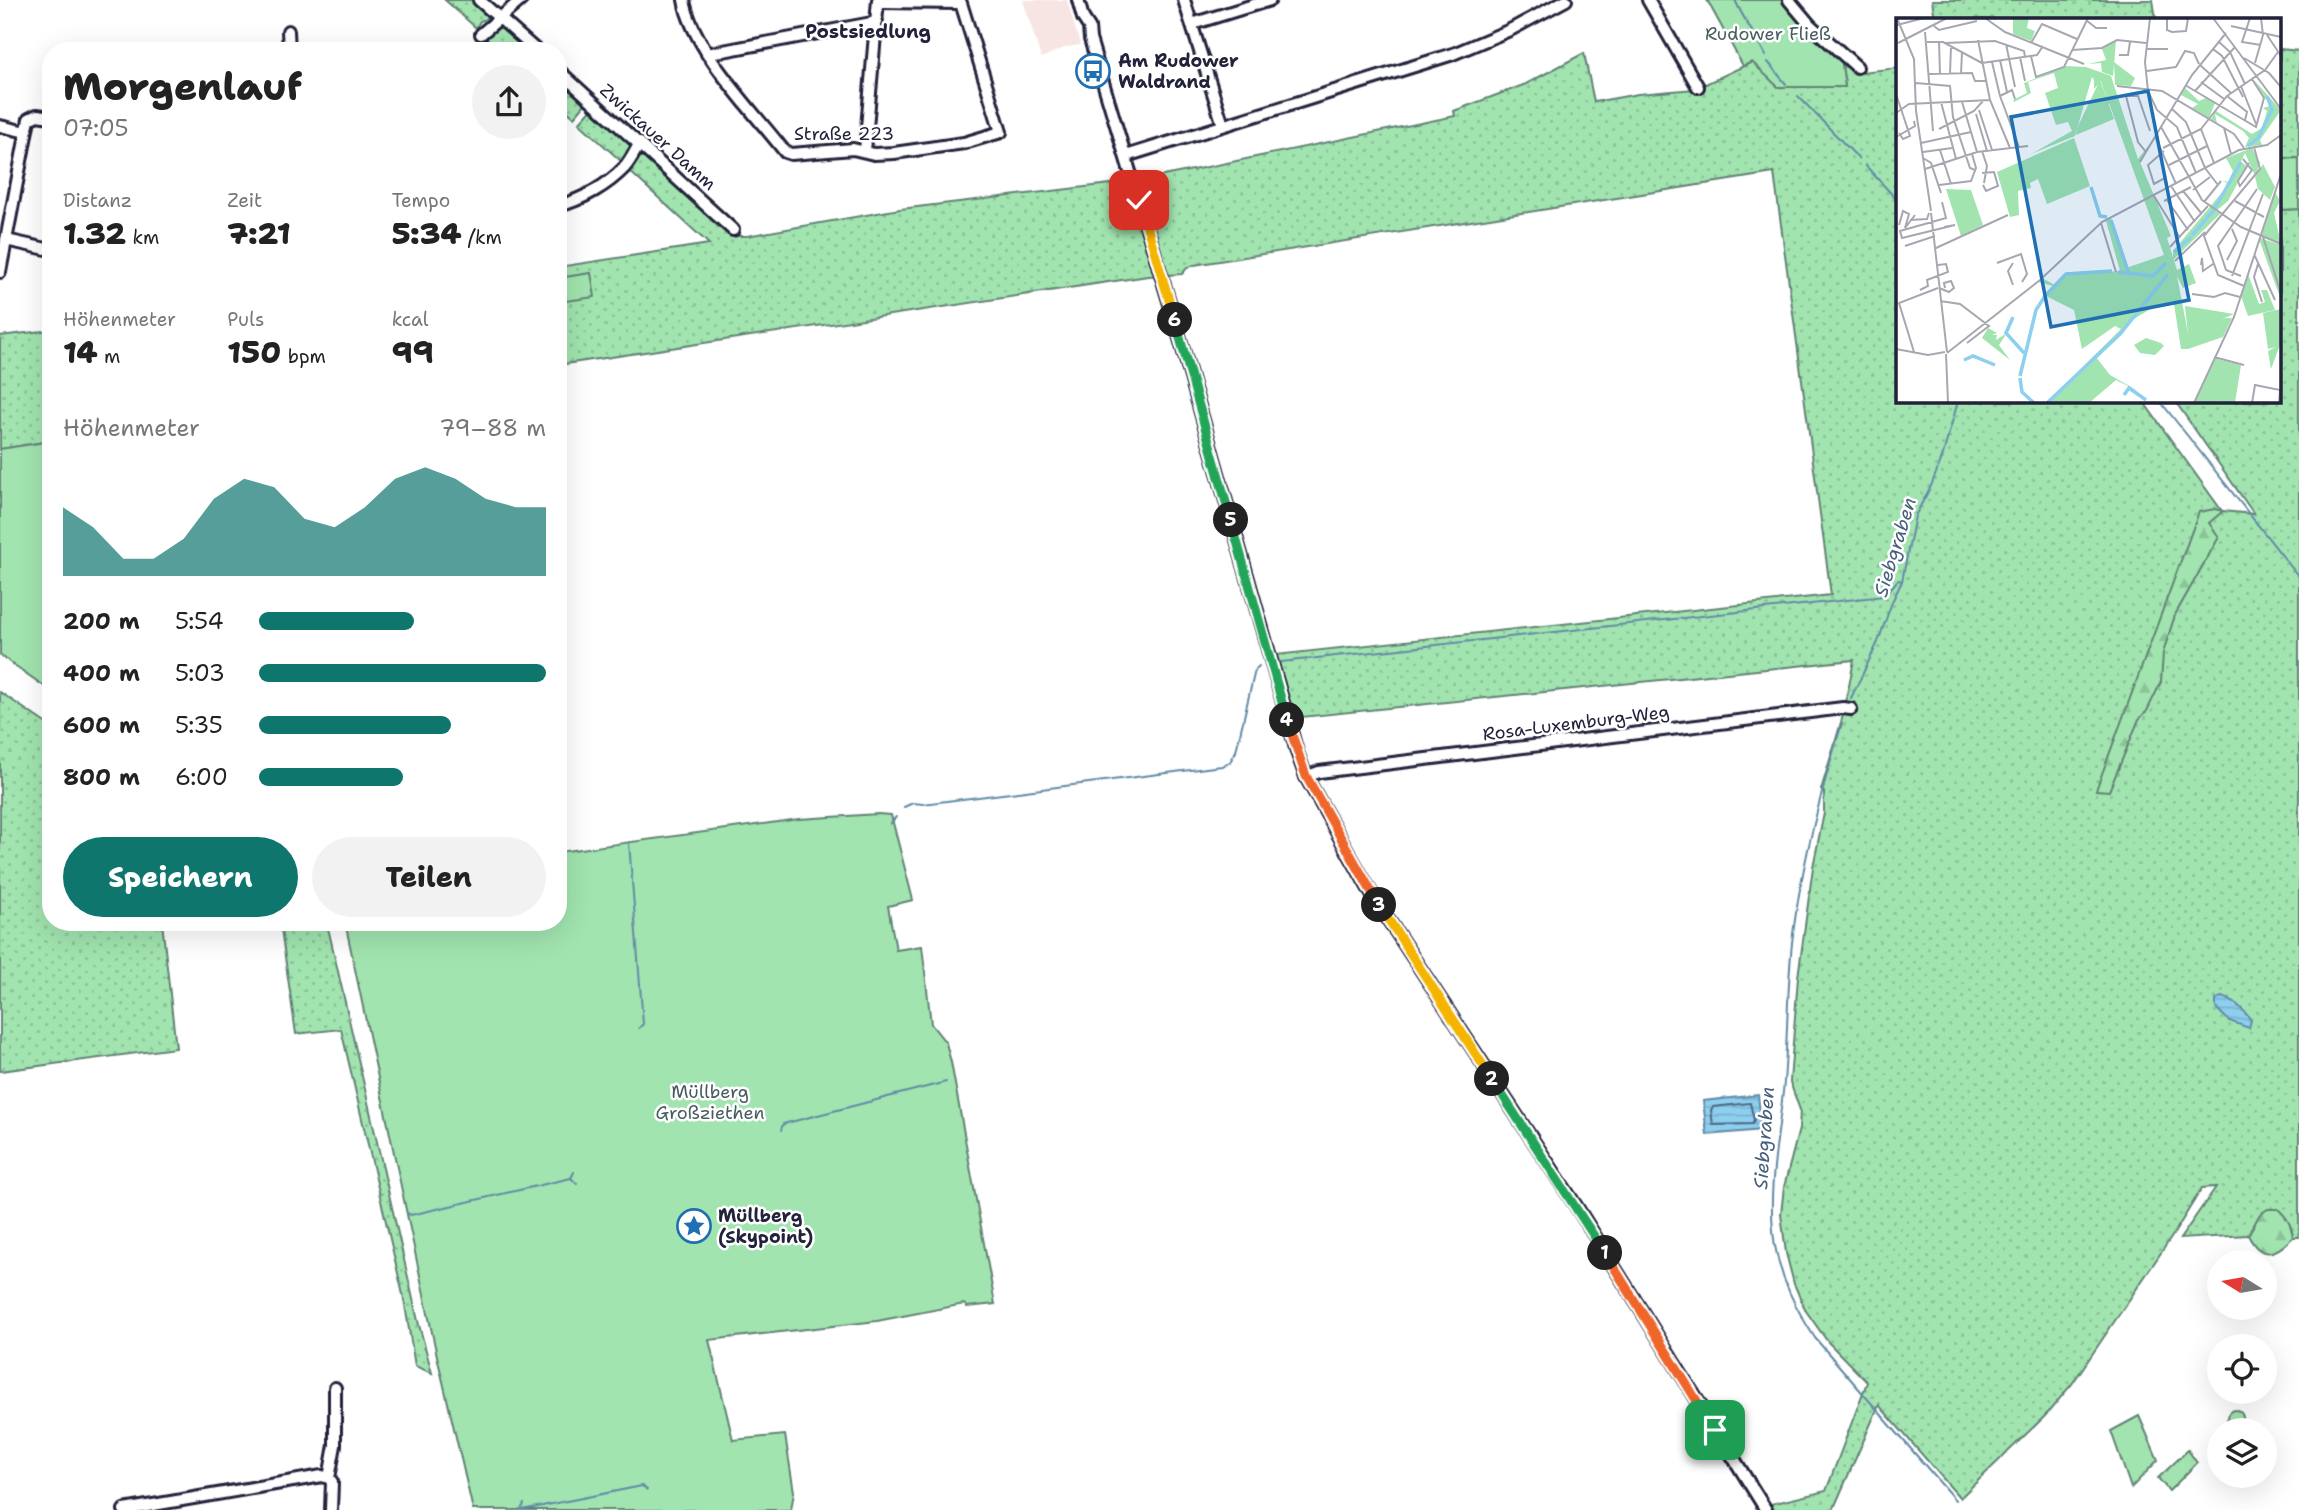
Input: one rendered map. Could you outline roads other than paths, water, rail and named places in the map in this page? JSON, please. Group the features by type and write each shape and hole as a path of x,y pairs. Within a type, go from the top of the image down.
{"street":[{"path":"479,0 527,42"},
{"path":"481,34 521,0"},
{"name":"Straße 223","path":"684,0 687,15 707,54 785,152 791,154 853,149 874,154 920,150 964,143 1001,132 961,3 878,1"},
{"path":"1078,0 1083,18 1089,27 1090,39 1306,776 1374,898 1578,1209 1766,1510"},
{"path":"1184,0 1223,125"},
{"path":"1192,24 1270,0"},
{"path":"1126,156 1453,54 1510,30 1566,0"},
{"path":"1648,0 1698,87"},
{"path":"1789,0 1810,25 1857,67"},
{"path":"865,151 878,1"},
{"path":"707,54 877,22"},
{"path":"288,31 289,42"},
{"name":"Zwickauer Damm","path":"567,78 733,230"},
{"path":"0,272 29,119 42,116"},
{"path":"0,126 26,132"},
{"path":"567,203 585,196 609,180 625,166 640,143"},
{"path":"6,240 42,248"},
{"name":"Rosa-Luxemburg-Weg","path":"1306,776 1319,772 1851,709"},
{"path":"331,1510 332,1482 329,1478 335,1445 335,1388"},
{"path":"124,1510 322,1476 329,1478"}],"water":[{"path":"2221,997 2235,1003 2245,1013 2251,1020 2249,1028 2229,1021 2216,1008 2216,1000"},
{"path":"1758,1095 1762,1130 1707,1135 1703,1101"}],"waterway":[{"name":"Rudower Fließ","path":"1735,0 1766,56"},
{"name":"Siebgraben","path":"1768,62 1786,84"},
{"name":"Siebgraben","path":"1798,96 1859,159"},
{"name":"Siebgraben","path":"1865,165 1896,199"},
{"name":"Siebgraben","path":"1851,698 1878,642 1902,581 1915,516 1942,458 1958,402"},
{"name":"Rudower Fließ","path":"2161,402 2299,577"},
{"path":"1281,662 1884,596 1898,580 1902,581"},
{"path":"904,807 913,803 923,804 1222,766 1230,762 1236,751 1255,670 1259,666"},
{"name":"Siebgraben","path":"1842,723 1813,827 1793,934 1784,1082 1774,1164 1772,1206 1775,1246 1790,1294 1815,1338 1955,1500"},
{"path":"890,824 896,817"},
{"path":"629,842 643,1024 639,1028"},
{"path":"781,1130 783,1124 946,1082"},
{"path":"407,1213 411,1215 571,1178 574,1172"},
{"path":"571,1178 577,1184"},
{"path":"522,1510 642,1486 647,1490"},
{"path":"521,1510 524,1504"}],"place":[{"name":"Am Rudower Waldrand","path":"1093,71"},
{"name":"Müllberg (Skypoint)","path":"694,1226"}],"district":[{"name":"Postsiedlung","path":"868,31"}],"park label":[{"name":"Müllberg Großziethen","path":"710,1102"}]}
